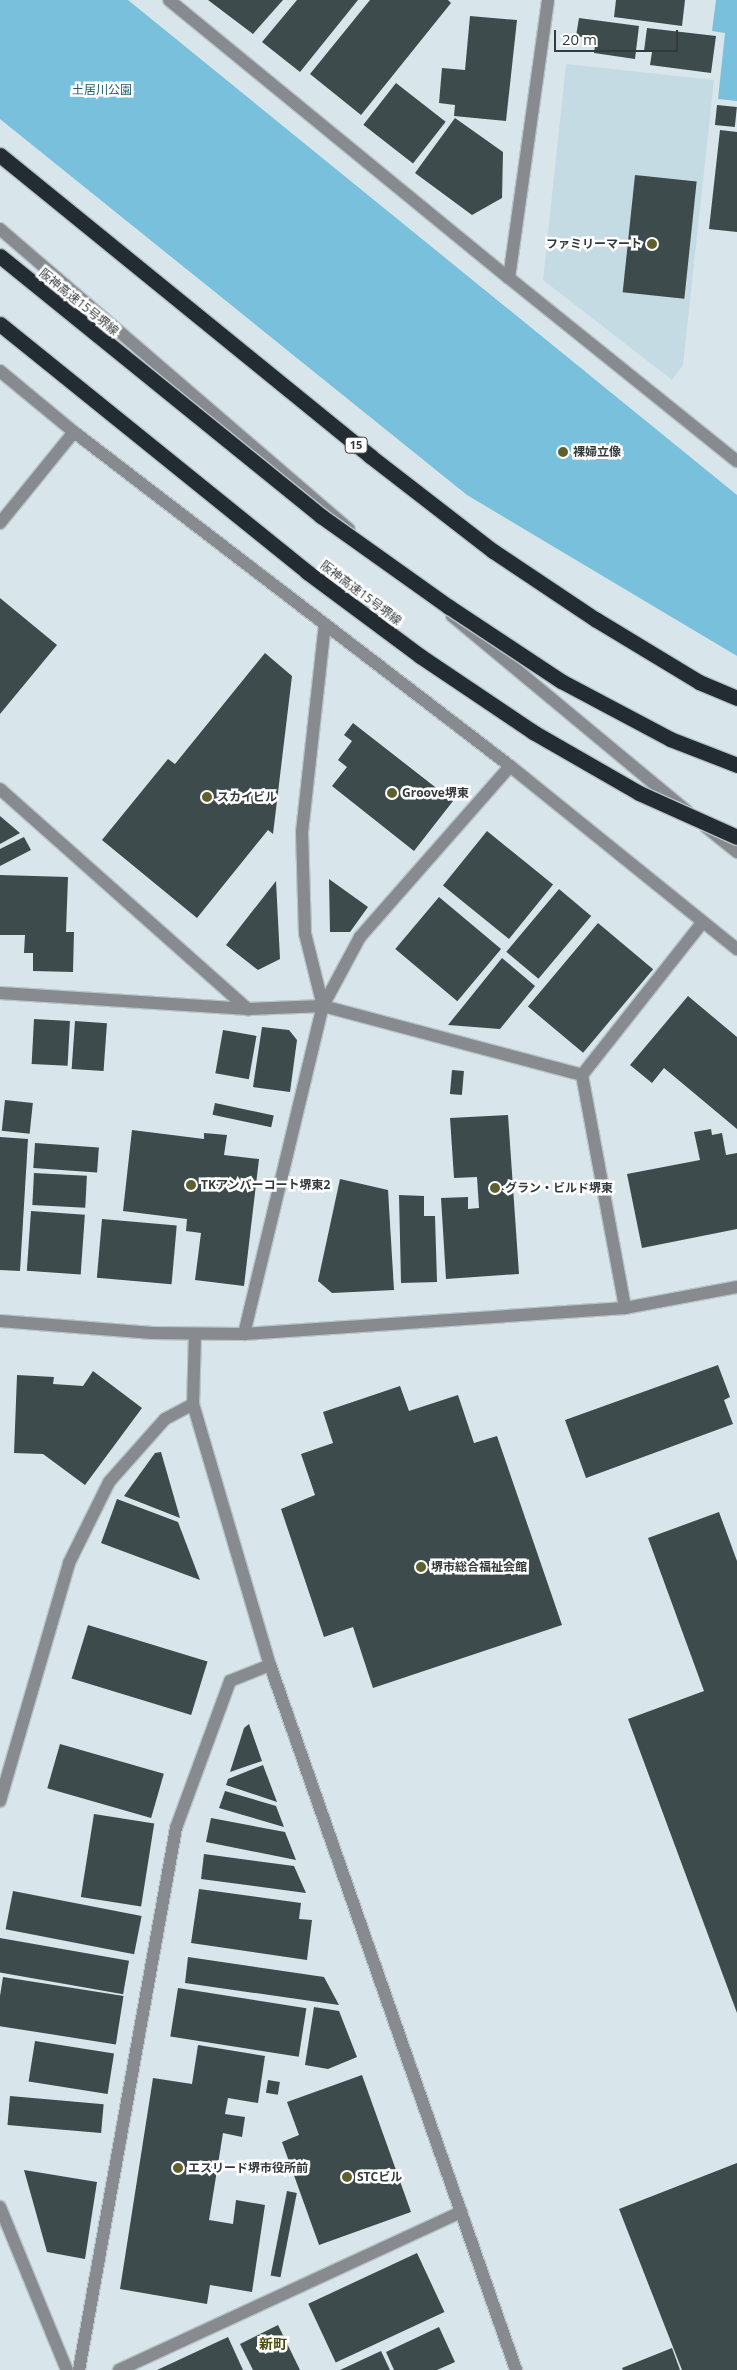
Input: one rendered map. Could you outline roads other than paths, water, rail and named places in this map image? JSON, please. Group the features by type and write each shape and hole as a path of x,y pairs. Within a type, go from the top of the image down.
{"highway":[{"name":"15","path":"0,155 370,456 493,551 603,624 699,682 737,698"},
{"name":"阪神高速15号堺線","path":"0,256 321,516 449,608 561,681 670,739 737,765"},
{"name":"阪神高速15号堺線","path":"0,324 307,572 420,656 533,732 639,794 737,837"}],"street":[{"path":"169,0 509,278 737,461"},
{"path":"509,278 548,0"},
{"path":"0,229 380,556 737,852"},
{"path":"0,371 74,432 510,766 702,923 737,949"},
{"path":"0,523 74,432"},
{"path":"323,1006 306,932 302,832 325,624"},
{"path":"244,1334 323,1006 360,937 510,766"},
{"path":"0,789 248,1009"},
{"path":"625,1308 582,1075 702,923"},
{"path":"0,993 248,1009 323,1006 582,1075"},
{"path":"0,1321 195,1334 244,1334 625,1308 737,1287"},
{"path":"195,1334 193,1404 270,1665 516,2370"},
{"path":"0,1801 74,1554 109,1482 166,1419 193,1404"},
{"path":"79,2370 176,1828 230,1681 270,1665"},
{"path":"0,2206 67,2370"},
{"path":"119,2370 461,2212"}],"place":[{"name":"ファミリーマート","path":"652,244"},
{"name":"裸婦立像","path":"563,452"},
{"name":"Groove堺東","path":"392,793"},
{"name":"スカイビル","path":"207,797"},
{"name":"TKアンバーコート堺東2","path":"191,1185"},
{"name":"グラン・ビルド堺東","path":"495,1188"},
{"name":"堺市総合福祉会館","path":"421,1567"},
{"name":"エスリード堺市役所前","path":"178,2168"},
{"name":"STCビル","path":"347,2177"}],"district":[{"name":"新町","path":"273,2344"}],"park label":[{"name":"土居川公園","path":"102,90"}]}
